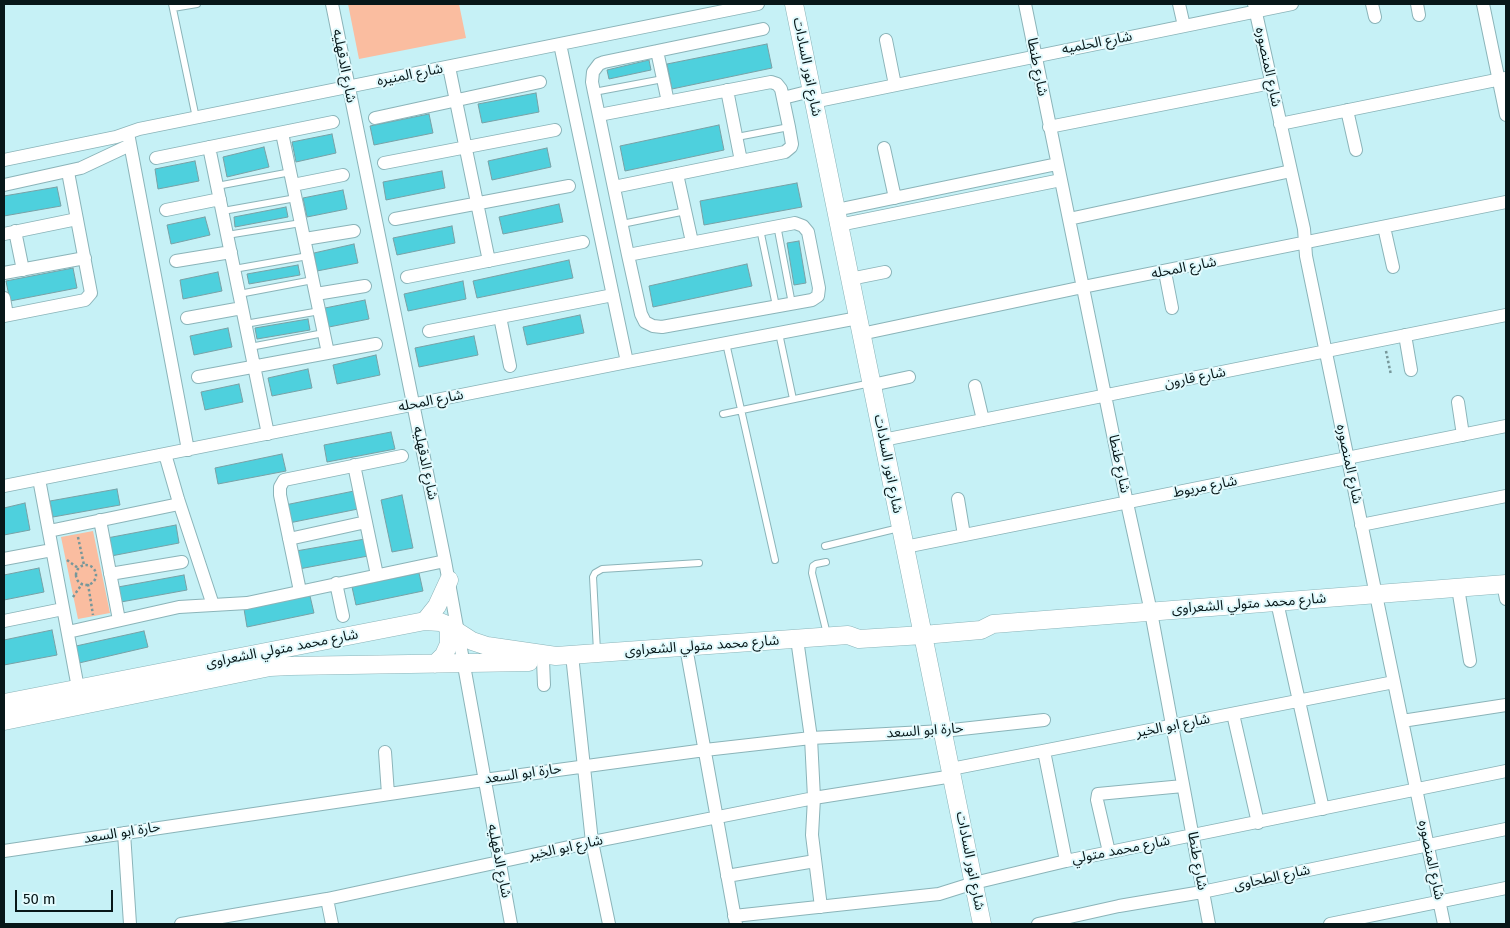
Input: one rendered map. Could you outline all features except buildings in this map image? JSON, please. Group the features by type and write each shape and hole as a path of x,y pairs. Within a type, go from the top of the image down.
{"street":[{"name":"شارع الدقهليه","path":"332,4 449,580 453,629 465,663 484,780 511,924"},
{"name":"شارع المنيره","path":"4,160 116,137 129,139 139,129 758,4"},
{"name":"شارع انور السادات","path":"794,4 982,924"},
{"name":"شارع طنطا","path":"1025,4 1151,612 1209,924"},
{"path":"1179,4 1184,26"},
{"name":"شارع الحلميه","path":"783,98 812,97 895,85 1184,26 1255,7 1292,4"},
{"path":"1372,4 1375,17"},
{"path":"1483,4 1503,79 1506,115"},
{"name":"شارع المنصوره","path":"1255,7 1304,234 1306,256 1347,459 1444,924"},
{"path":"628,255 796,222 806,229 819,293 814,299 792,304 662,328 645,322 641,314 628,255 594,92 593,72 599,64 763,29"},
{"path":"886,40 895,85"},
{"path":"560,44 627,362"},
{"path":"657,51 668,102"},
{"path":"449,67 489,261"},
{"path":"1280,124 1503,79"},
{"path":"375,118 540,82"},
{"path":"599,115 771,82 779,86 783,98 792,144 788,150 614,187"},
{"path":"1049,127 1271,83"},
{"path":"727,90 742,161"},
{"path":"1347,110 1356,150"},
{"path":"156,158 333,122"},
{"path":"384,163 555,130"},
{"path":"282,133 328,353"},
{"path":"4,185 68,172 88,165 129,139 188,450"},
{"path":"210,147 268,434"},
{"path":"884,148 895,198"},
{"path":"838,218 895,198 1057,164"},
{"path":"1069,219 1291,171"},
{"path":"4,298 5,315 85,300 89,296 91,290 68,172"},
{"path":"677,174 692,242"},
{"path":"293,185 343,175"},
{"path":"838,218 1061,180"},
{"path":"395,219 569,186"},
{"name":"شارع المحله","path":"4,486 726,343 779,333 860,326 1083,287 1506,202"},
{"path":"166,210 221,205"},
{"path":"23,270 9,233 77,219"},
{"path":"1384,227 1394,267"},
{"path":"304,239 354,230"},
{"path":"601,240 623,230"},
{"path":"407,277 584,242"},
{"path":"176,262 231,252"},
{"path":"4,273 85,258"},
{"path":"850,278 885,272"},
{"path":"1165,272 1172,308"},
{"path":"316,294 365,286"},
{"path":"429,331 613,294"},
{"path":"187,318 242,308"},
{"name":"شارع قارون","path":"883,440 1326,352 1506,314"},
{"path":"500,317 510,366"},
{"path":"1405,336 1410,370"},
{"path":"198,377 376,344"},
{"path":"872,384 909,377"},
{"path":"975,386 984,420"},
{"path":"1458,402 1463,435"},
{"name":"شارع مريوط","path":"904,548 1506,426"},
{"path":"165,454 179,504 214,606"},
{"path":"300,591 280,495 280,487 284,480 402,456"},
{"path":"354,465 377,575"},
{"path":"39,479 78,688"},
{"path":"1361,525 1506,496"},
{"path":"958,499 964,535"},
{"path":"49,531 179,504"},
{"path":"100,520 119,620"},
{"path":"289,539 366,522"},
{"path":"4,559 52,550"},
{"path":"68,632 179,607 236,604 445,561"},
{"path":"110,574 182,562"},
{"path":"424,621 437,606 449,580"},
{"path":"336,584 343,616"},
{"path":"1458,588 1470,661"},
{"name":"شارع محمد متولي الشعراوى","path":"4,721 261,669 290,666 465,663 848,635 853,638 862,639 922,629 981,630 993,624 1375,594 1458,588 1505,589"},
{"path":"1277,602 1322,809"},
{"path":"4,621 63,609"},
{"name":"شارع محمد متولي الشعراوى","path":"4,703 424,621 432,621 453,629 487,646 557,657"},
{"path":"435,664 444,655 449,644 449,631 453,629"},
{"path":"797,639 811,738 814,798 812,835 821,907"},
{"path":"328,640 324,646 324,652 332,665"},
{"path":"686,647 735,920"},
{"path":"544,686 557,657"},
{"path":"557,657 584,766 592,842 609,924"},
{"name":"شارع ابو الخير","path":"181,924 224,920 592,842 952,773 1044,751 1394,682"},
{"path":"1402,721 1506,705"},
{"path":"1233,714 1258,823"},
{"name":"حارة ابو السعد","path":"4,851 484,780 705,750 811,738 943,732 1044,720"},
{"path":"1044,751 1066,861"},
{"path":"385,752 388,794"},
{"name":"شارع محمد متولي","path":"735,920 821,907 939,894 974,883 1066,861 1506,772"},
{"path":"1109,852 1097,800 1098,794 1183,786"},
{"name":"شارع الطحاوى","path":"1038,924 1119,906 1202,892 1506,829"},
{"path":"124,833 130,924"},
{"path":"727,876 816,861"},
{"path":"1330,924 1506,888"},
{"path":"327,899 332,924"}],"lane":[{"path":"196,118 173,6 197,4"},
{"path":"594,92 663,79"},
{"path":"737,137 789,127"},
{"path":"217,186 290,172"},
{"path":"221,205 296,198"},
{"path":"623,230 686,212"},
{"path":"227,235 301,223"},
{"path":"777,225 792,304"},
{"path":"760,228 776,306"},
{"path":"234,269 308,256"},
{"path":"239,294 313,280"},
{"path":"245,324 320,311"},
{"path":"250,347 324,333"},
{"path":"779,333 793,399"},
{"path":"726,343 775,560"},
{"path":"723,414 872,384"},
{"path":"825,546 901,528"},
{"path":"826,562 813,566 812,573 828,637"},
{"path":"597,653 593,576 595,573 602,569 699,563"}],"path":[{"path":"1384,340 1391,375"},
{"path":"76,525 84,565"},
{"path":"84,565 92,567 95,573 95,579 88,584 79,582 76,577 78,568 84,565"},
{"path":"88,584 95,626"}],"shaded area":[{"path":"348,4 459,4 466,38 359,59"},
{"path":"93,531 110,613 78,619 61,537"}]}
